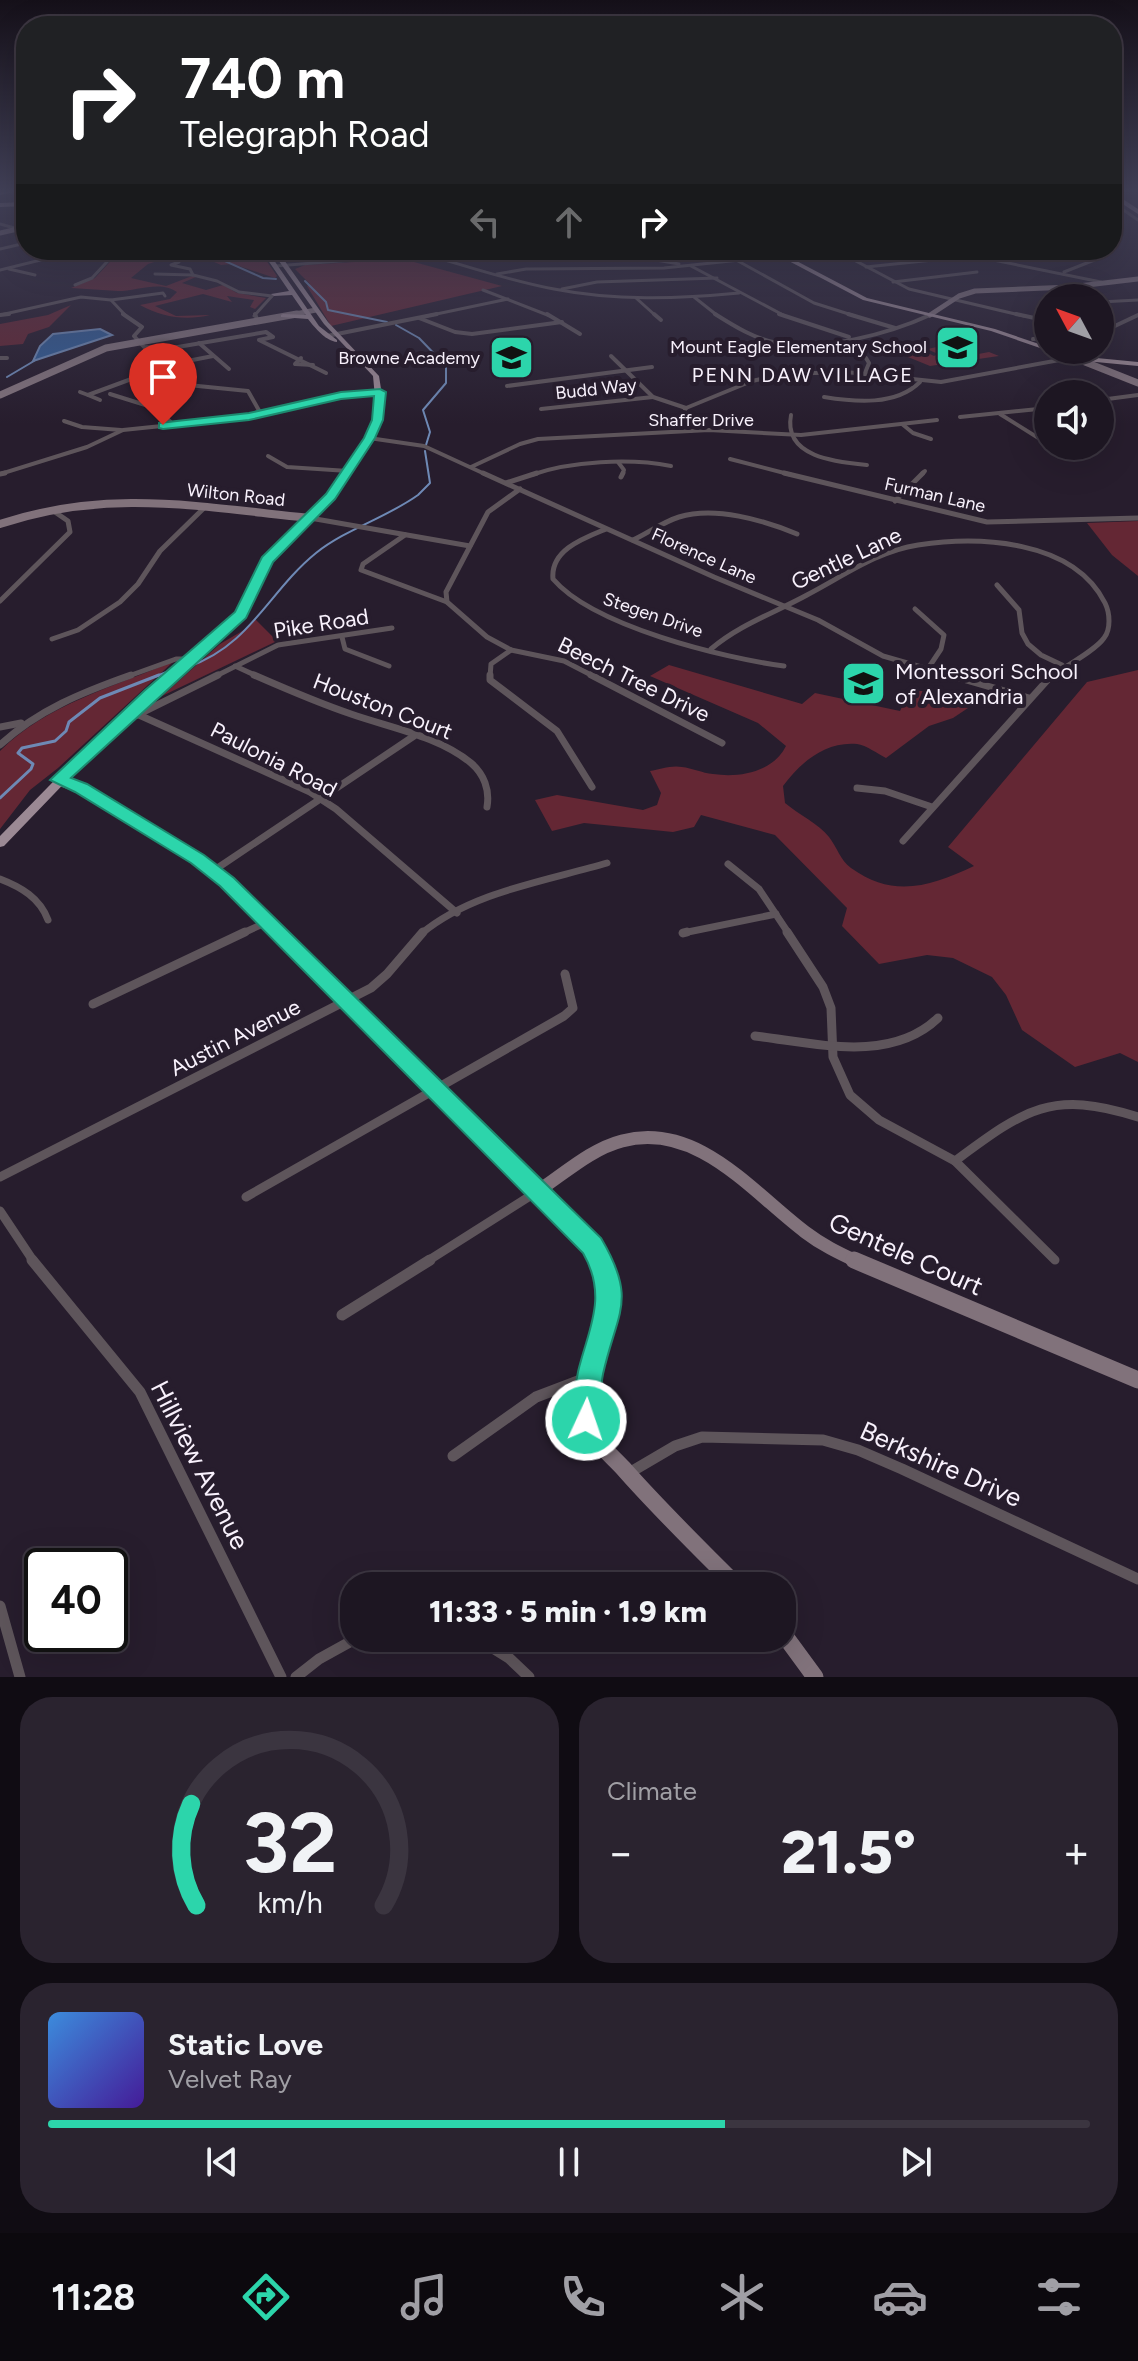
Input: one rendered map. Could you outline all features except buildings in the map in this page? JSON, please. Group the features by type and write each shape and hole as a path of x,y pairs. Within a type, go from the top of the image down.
{"main road":[{"path":"0,843 59,780 241,615 267,560 310,518 348,471 378,420 380,392 374,372 355,352 307,313 277,268"},
{"path":"287,268 332,335"},
{"path":"810,268 874,299 1034,343"},
{"path":"273,295 288,286"},
{"path":"273,295 296,296"},
{"path":"283,315 300,308 296,296"},
{"path":"283,315 307,313"},
{"path":"932,314 1033,339"},
{"path":"1114,362 1138,363"}],"street":[{"path":"0,270 6,268"},
{"path":"8,268 35,275"},
{"path":"75,285 92,278 101,268"},
{"path":"186,268 193,275"},
{"path":"476,268 560,290 636,298 739,293"},
{"path":"497,274 552,268"},
{"path":"695,268 784,316 849,337"},
{"path":"751,268 814,303 898,328"},
{"path":"868,268 916,291 1034,317"},
{"path":"1038,268 1101,282"},
{"path":"1062,273 1074,268"},
{"path":"893,282 977,272"},
{"path":"155,274 193,275 217,281 241,293 273,295"},
{"path":"153,282 167,275"},
{"path":"560,290 587,283 658,283 717,278"},
{"path":"694,297 715,312 774,342 802,345 898,328 979,290 1070,287 1138,279"},
{"path":"483,290 543,311 580,334"},
{"path":"0,315 30,310 62,297 111,300 171,292"},
{"path":"257,319 254,315 273,295"},
{"path":"636,298 661,320"},
{"path":"332,335 508,299"},
{"path":"111,300 114,307 142,325 134,334 137,341 152,349 266,332 273,337 259,340"},
{"path":"1114,301 1138,300"},
{"path":"307,313 316,310"},
{"path":"0,395 83,356 137,341 283,315"},
{"path":"1114,326 1138,315"},
{"path":"417,317 455,332 472,334 562,322"},
{"path":"252,334 276,351 301,358 295,364 315,364 326,373"},
{"path":"199,343 229,369"},
{"path":"88,395 172,364 213,356"},
{"path":"611,356 653,397 666,404 686,408 752,381 806,371 865,373 920,382 959,380 1042,364"},
{"path":"0,358 7,358"},
{"path":"865,373 869,364 866,358"},
{"path":"1124,363 1138,381"},
{"path":"1096,364 1138,381"},
{"path":"507,386 652,367"},
{"path":"824,397 892,397 911,391 920,382"},
{"path":"178,384 248,391 261,414"},
{"path":"80,392 100,400"},
{"path":"64,421 82,427 123,430 261,414 341,395 380,392"},
{"path":"110,394 161,412 169,416 173,424"},
{"path":"1114,398 1138,395"},
{"name":"Budd Way","path":"541,409 653,397"},
{"path":"686,408 683,414 691,431"},
{"path":"960,417 1034,409"},
{"path":"1000,414 1034,436"},
{"path":"791,415 787,424 796,444 813,454 867,465"},
{"name":"Shaffer Drive","path":"471,467 491,460 511,446 531,440 691,431 790,435 937,420"},
{"path":"902,424 913,433 931,439"},
{"path":"0,474 87,447 123,430"},
{"name":"Florence Lane","path":"369,438 411,442 471,467 834,627 883,656 1029,698"},
{"path":"268,456 276,463 293,469 348,471"},
{"name":"Furman Lane","path":"730,459 987,522 1138,518"},
{"path":"506,483 544,469 649,461 671,466"},
{"path":"618,462 624,470 621,477"},
{"path":"895,501 925,471"},
{"path":"405,535 363,564 361,570 447,602 446,592 493,507 520,489"},
{"name":"Wilton Road","path":"0,524 49,508 117,500 310,518 470,546"},
{"path":"2,600 71,529 65,518 49,508"},
{"path":"52,639 78,630 120,602 138,584 160,551 204,508"},
{"path":"633,540 677,518 697,514 721,515 797,534"},
{"name":"Stegen Drive","path":"606,529 566,549 552,573 557,587 583,605 613,619 756,663 784,666"},
{"name":"Gentle Lane","path":"785,606 907,547 940,544 1033,549 1056,557 1075,570 1104,600 1110,616 1108,632 1097,646 1062,665 1029,698 903,841"},
{"path":"997,585 1019,610 1022,633 1028,644 1041,655 1062,665"},
{"name":"Beech Tree Drive","path":"447,602 487,637 511,650 564,661 722,743"},
{"path":"711,649 729,635 785,606"},
{"path":"915,609 941,629 946,637 945,646 927,670"},
{"name":"Pike Road","path":"133,715 285,643 392,628"},
{"path":"342,637 345,649 389,666"},
{"path":"511,650 491,664 490,680 557,731 592,787"},
{"path":"0,727 23,723 162,664 181,658 191,659"},
{"name":"Houston Court","path":"235,666 338,710 456,754 472,765 488,789 487,807"},
{"name":"Paulonia Road","path":"133,715 321,799 457,913"},
{"path":"0,745 23,723"},
{"path":"213,871 414,736"},
{"path":"59,780 81,788 213,871 592,1246 609,1281 609,1312 588,1377 586,1420 600,1445 723,1572"},
{"path":"857,788 885,791 932,807"},
{"name":"Austin Avenue","path":"0,1177 380,982 421,933 457,913 491,898 607,863"},
{"path":"728,864 753,882 828,997 833,1057 850,1095 865,1109 955,1161 1055,1260"},
{"path":"0,879 38,902 45,909 48,920"},
{"path":"683,933 776,914"},
{"path":"93,1004 267,922"},
{"path":"246,1197 564,1016 573,1008 565,974"},
{"path":"755,1036 877,1045 900,1042 923,1034 938,1018"},
{"path":"955,1161 1018,1115 1042,1105 1091,1104 1138,1117"},
{"name":"Gentele Court","path":"342,1315 620,1141 650,1136 683,1141 712,1156 790,1224 831,1250 1138,1380"},
{"name":"Hillview Avenue","path":"0,1211 23,1248 140,1392 281,1677"},
{"path":"453,1456 536,1397 588,1377"},
{"name":"Berkshire Drive","path":"627,1474 675,1446 702,1437 823,1440 873,1456 1138,1579"},
{"path":"0,1606 20,1677"},
{"path":"296,1677 340,1647"},
{"path":"796,1651 815,1677"},
{"path":"499,1652 529,1677"}],"shaded area":[{"path":"104,268 143,268 131,278 166,286 192,276 196,277 182,283 206,290 223,285 237,293 266,298 255,309 250,307 254,300 227,296 232,302 203,294 155,306 176,316 210,315 183,318 165,315 140,305 170,299 177,292 164,287 118,291 71,288 95,278"},
{"path":"246,268 272,268 277,276 275,278"},
{"path":"437,268 502,286 331,326 307,286 310,284 295,269"},
{"path":"71,305 49,327 28,334 23,344 0,346 0,324 48,315"},
{"path":"905,342 934,356 938,354 927,349 937,347 952,359 989,352 999,356 930,366 881,346"},
{"path":"1138,521 1138,576 1112,555 1087,523"},
{"path":"255,619 277,641 162,696 220,644 244,630"},
{"path":"174,661 30,790 0,829 0,751 60,709"},
{"path":"669,665 802,704 815,693 900,711 910,690 933,692 974,704 953,718 929,726 886,758 857,744 824,750 797,769 783,786 785,803 825,832 847,865 867,878 897,886 928,884 974,866 948,847 1087,682 1138,670 1138,1062 1120,1053 1075,1067 1022,1030 1006,995 992,977 953,958 927,955 879,964 842,926 847,908 775,835 701,815 694,827 673,832 584,823 552,831 535,800 557,795 643,810 657,805 661,793 650,771 678,767 713,774 745,774 764,767 780,755 786,746 758,723 650,676"}],"water":[{"path":"100,329 112,335 33,361 40,346 53,334"}],"waterway":[{"path":"241,268 263,278 276,279"},
{"path":"305,281 326,302 328,310 387,322"},
{"path":"396,325 419,338 446,366 446,383 423,410 430,432 426,445"},
{"path":"7,377 34,361"},
{"path":"188,667 210,657 244,632 299,568 316,553 418,495 430,483 425,451"},
{"path":"159,675 169,671"},
{"path":"0,798 31,769 33,764 18,753 22,748 55,741 66,731 69,722 100,698 159,675"},
{"path":"154,677 159,675"}],"place":[{"name":"Mount Eagle Elementary School","path":"958,347"},
{"name":"Browne Academy","path":"511,358"},
{"name":"Montessori School of Alexandria","path":"864,684"}],"district":[{"name":"PENN DAW VILLAGE","path":"803,375"}],"route":[{"path":"163,425 249,417 341,395 380,392 378,420 369,438 331,497 267,560 241,615 149,695 59,780 81,788 197,859 227,882 592,1246 601,1259 609,1281 611,1303 588,1377 586,1420"}]}
